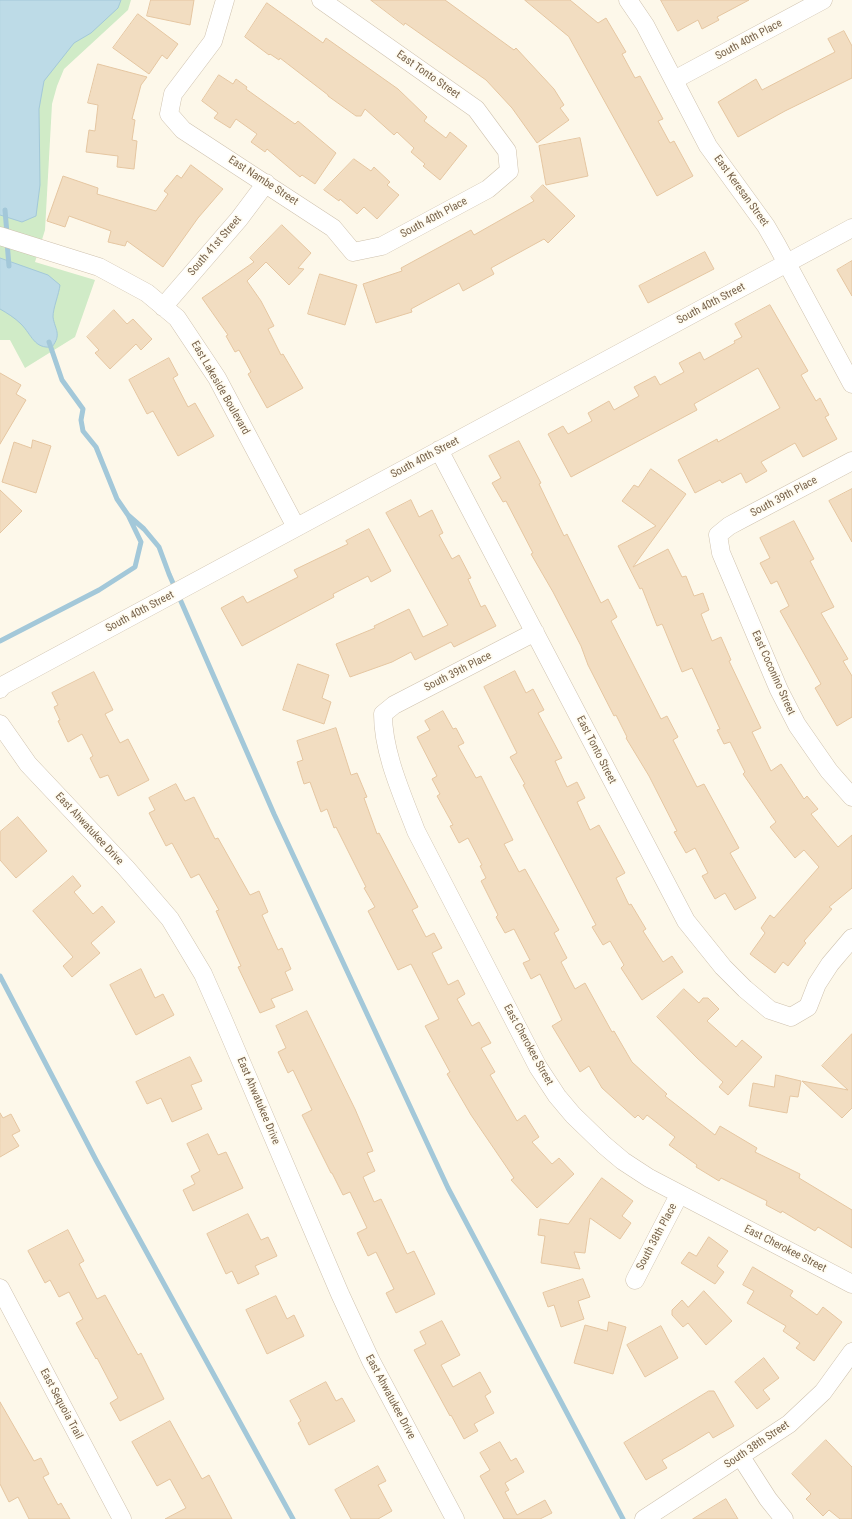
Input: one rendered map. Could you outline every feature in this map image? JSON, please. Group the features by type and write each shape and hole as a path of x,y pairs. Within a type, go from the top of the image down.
{"street":[{"name":"East Nambe Street","path":"226,0 213,41 173,94 169,114 182,130 266,183 333,228 353,252"},
{"name":"East Tonto Street","path":"320,0 476,109 506,151 509,171"},
{"name":"East Keresan Street","path":"628,0 645,25 708,146 766,226 852,384"},
{"name":"South 40th Place","path":"674,80 823,0"},
{"name":"South 40th Place","path":"353,252 382,246 488,189 509,171"},
{"name":"South 41st Street","path":"163,307 239,219 266,183"},
{"name":"South 40th Street","path":"0,689 9,682 852,228"},
{"name":"East Lakeside Boulevard","path":"0,236 99,267 147,294 177,318 217,378 296,528"},
{"name":"East Tonto Street","path":"439,450 686,921 723,967 770,1010 791,1017 808,1007 820,979 852,938"},
{"name":"South 39th Place","path":"718,535 729,526 852,461"},
{"name":"East Coconino Street","path":"718,535 721,553 779,690 797,725 812,748 852,797"},
{"name":"South 39th Place","path":"383,714 401,702 535,632"},
{"name":"East Cherokee Street","path":"383,714 383,730 404,799 416,831 538,1067 573,1115 604,1145 636,1170 679,1195 852,1284"},
{"name":"East Ahwatukee Drive","path":"0,724 28,764 150,894 185,941 203,974 340,1294 371,1361 455,1519"},
{"name":"South 38th Place","path":"635,1280 679,1195"},
{"name":"East Sequoia Trail","path":"0,1288 122,1519"},
{"name":"South 38th Street","path":"644,1519 741,1457 783,1428 823,1392 852,1352"},
{"path":"741,1457 768,1499 784,1519"}],"green space":[{"path":"0,0 131,0 128,10 64,69 57,86 52,104 45,230 35,262 95,280 75,337 25,368 10,340 0,340"}],"water":[{"path":"0,0 121,0 118,8 91,33 74,43 44,81 39,109 40,185 36,216 22,222 0,215"},
{"path":"0,258 48,275 60,285 53,317 57,332 57,339 52,347 37,344 19,322 0,309"}],"building":[{"path":"151,0 194,0 190,25 147,16"},
{"path":"371,0 445,0 514,50 516,48 554,89 564,105 560,108 569,120 537,143 512,108 486,80 405,23 404,25"},
{"path":"525,0 570,0 598,23 606,18 626,52 622,54 635,78 640,76 663,119 658,121 670,143 674,141 693,176 657,196 569,37"},
{"path":"661,0 749,0 717,17 719,20 702,29 698,20 678,31"},
{"path":"267,3 323,43 326,38 398,89 427,117 424,121 446,138 450,132 467,146 440,180 423,166 425,164 411,152 414,148 397,132 394,135 365,109 361,116 356,116 280,58 279,60 270,54 269,55 245,37"},
{"path":"138,14 178,44 167,59 162,55 149,74 113,48"},
{"path":"844,31 852,46 852,78 785,111 738,137 718,102 756,79 762,90 835,52 828,39"},
{"path":"98,64 147,77 141,85 132,119 135,120 132,140 137,141 134,169 117,167 118,156 86,152 89,130 95,131 98,105 88,103"},
{"path":"219,75 233,84 236,79 247,87 246,89 295,124 298,121 336,153 315,184 302,175 300,177 267,149 265,152 251,142 257,134 236,119 230,128 214,118 218,113 202,101"},
{"path":"580,138 588,176 546,185 539,146"},
{"path":"354,159 371,171 374,167 390,182 387,185 399,195 377,219 364,207 357,214 340,199 339,201 324,190"},
{"path":"191,165 223,189 198,218 163,267 127,241 125,246 108,242 111,231 69,216 65,227 47,221 63,176 98,188 97,194 156,211 168,194 164,191 177,175 181,178"},
{"path":"543,185 575,216 548,243 544,239 491,268 494,274 463,291 459,283 411,309 412,312 376,323 363,284 402,271 401,268 471,230 474,235 534,201 531,197"},
{"path":"282,225 311,253 298,268 304,269 289,285 266,262 247,281 261,301 274,326 268,329 281,355 283,354 303,388 267,408 248,374 251,372 239,350 235,352 226,336 228,335 202,298 254,262 250,258"},
{"path":"705,252 714,269 648,303 639,286"},
{"path":"852,261 852,296 837,270"},
{"path":"320,274 357,285 345,325 308,314"},
{"path":"770,305 808,371 801,375 816,401 820,398 829,415 825,417 837,439 803,457 795,443 761,462 767,471 746,483 741,473 722,483 720,480 695,493 678,460 717,439 718,442 780,408 758,368 694,404 697,410 571,477 548,434 563,426 568,434 592,421 588,413 609,401 614,410 639,396 634,387 655,376 660,385 684,372 679,363 700,352 704,360 735,343 734,341 742,337 735,324"},
{"path":"114,310 127,324 133,319 152,339 141,350 136,344 110,369 95,353 99,350 87,337"},
{"path":"169,358 178,375 173,378 188,407 195,403 214,436 178,456 153,411 147,414 129,380"},
{"path":"0,373 21,385 16,394 26,400 0,444"},
{"path":"33,440 51,446 36,493 2,482 14,442 31,448"},
{"path":"519,441 541,483 539,484 564,536 567,534 601,603 608,599 617,617 611,621 661,719 667,716 678,737 673,740 697,787 704,784 739,848 730,853 756,898 735,910 725,893 715,899 702,876 708,873 695,848 686,853 674,832 677,831 649,776 626,738 627,737 616,715 614,716 588,665 581,646 531,554 533,553 506,501 503,502 492,483 501,478 489,456"},
{"path":"651,469 686,494 633,567 668,549 682,577 686,576 694,596 703,593 709,610 701,614 712,641 721,637 731,660 729,661 761,728 752,732 771,771 781,764 804,799 807,796 818,809 811,814 838,847 852,835 852,888 829,907 832,909 804,941 806,943 788,966 783,962 775,973 750,954 765,933 761,928 770,915 774,918 819,867 804,850 795,858 770,827 776,822 743,774 745,772 730,742 724,744 717,730 720,729 692,668 682,672 662,624 657,626 642,588 640,589 618,546 656,526 622,501 634,485 638,487"},
{"path":"852,489 852,542 829,501"},
{"path":"0,490 22,511 0,533"},
{"path":"411,500 419,517 432,510 443,533 439,535 452,559 459,555 471,578 468,579 481,607 485,605 496,626 454,647 451,642 415,660 411,652 392,662 350,677 336,644 375,628 374,626 409,609 423,637 448,625 386,513"},
{"path":"794,521 814,559 810,561 834,607 821,613 848,659 843,661 852,676 852,717 837,726 815,688 821,684 780,611 789,606 777,581 771,584 760,563 770,558 760,538"},
{"path":"369,529 391,571 371,582 368,576 333,594 334,597 242,646 221,608 243,596 247,603 298,577 294,570 348,544 346,541"},
{"path":"298,664 329,675 322,698 331,702 324,724 283,710"},
{"path":"515,671 526,693 533,689 544,710 538,713 562,758 555,761 567,787 577,782 585,798 577,802 590,830 599,825 625,873 616,878 629,905 631,904 646,929 643,931 663,962 672,956 683,972 642,1000 621,968 624,965 610,941 603,945 592,927 596,925 510,757 517,753 484,687"},
{"path":"94,672 113,710 105,714 120,743 128,739 149,780 118,796 108,775 100,778 90,758 93,756 82,734 68,742 58,721 60,720 54,707 58,705 52,693"},
{"path":"443,711 453,729 456,728 464,743 458,746 476,778 481,776 513,840 504,844 519,872 525,869 559,930 554,933 567,958 561,962 575,989 585,983 612,1032 614,1031 632,1062 667,1094 665,1096 715,1135 720,1126 757,1148 755,1152 800,1174 799,1178 852,1210 852,1248 818,1227 815,1231 782,1211 781,1213 766,1205 767,1201 721,1178 719,1181 696,1167 697,1165 669,1145 675,1137 647,1115 643,1120 638,1115 635,1118 602,1088 589,1066 580,1072 552,1026 562,1020 540,974 531,979 523,963 530,960 514,929 505,933 496,917 498,915 481,881 486,878 480,866 482,865 468,838 459,843 450,826 453,825 437,796 440,794 432,779 437,776 417,737 430,730 425,721"},
{"path":"336,728 351,775 357,773 367,797 364,798 377,834 379,833 418,907 412,910 426,937 434,933 442,948 432,953 448,985 458,980 465,994 457,999 472,1026 479,1022 491,1043 481,1048 495,1072 490,1075 517,1121 525,1115 539,1137 532,1142 552,1164 559,1158 574,1174 537,1208 511,1180 514,1178 471,1115 447,1074 450,1072 425,1026 439,1019 411,964 398,970 368,911 375,907 364,888 366,887 336,827 334,828 327,809 321,812 310,782 304,784 297,762 303,760 297,741"},
{"path":"176,784 185,801 194,797 215,839 218,838 250,895 259,891 268,912 262,915 278,950 282,948 291,969 285,972 293,990 271,999 275,1007 260,1013 238,967 241,966 216,911 219,910 199,874 191,878 172,843 166,846 149,813 155,810 149,798"},
{"path":"18,817 47,851 16,878 0,860 0,832"},
{"path":"73,876 81,886 74,892 93,914 102,906 115,922 91,943 100,953 72,977 63,966 73,957 33,911"},
{"path":"141,969 155,998 163,994 174,1015 136,1035 110,985"},
{"path":"684,989 699,1003 703,998 708,998 719,1009 707,1021 736,1047 742,1040 762,1057 728,1095 719,1087 723,1082 657,1017"},
{"path":"307,1011 355,1109 373,1151 367,1153 375,1171 363,1177 374,1202 381,1199 407,1254 414,1251 435,1294 396,1313 386,1293 394,1289 376,1252 368,1256 357,1233 367,1228 350,1192 343,1195 331,1173 302,1115 312,1110 293,1070 288,1073 278,1052 286,1048 276,1026"},
{"path":"852,1034 852,1108 842,1118 802,1081 848,1090 822,1066"},
{"path":"190,1057 202,1081 191,1085 202,1109 172,1122 161,1098 147,1104 136,1082"},
{"path":"776,1075 801,1081 798,1097 790,1096 787,1113 749,1106 753,1083 774,1087"},
{"path":"0,1113 3,1118 11,1114 20,1131 12,1135 19,1146 0,1157"},
{"path":"208,1134 218,1155 226,1152 243,1188 193,1211 183,1190 195,1184 191,1176 200,1171 187,1144"},
{"path":"602,1178 633,1201 622,1216 631,1223 620,1239 590,1218 585,1253 574,1252 580,1269 541,1263 545,1236 538,1235 540,1219 568,1224"},
{"path":"248,1214 261,1240 268,1237 277,1256 255,1266 259,1274 238,1284 232,1271 226,1274 207,1234"},
{"path":"68,1230 84,1261 79,1264 97,1299 105,1295 138,1355 141,1353 164,1399 120,1421 110,1403 118,1398 97,1358 96,1359 76,1323 83,1319 69,1292 59,1297 50,1280 45,1283 28,1251"},
{"path":"709,1237 728,1251 717,1266 724,1272 715,1284 681,1263 689,1252 696,1256"},
{"path":"753,1267 793,1291 790,1296 817,1315 823,1307 842,1322 814,1361 796,1348 800,1343 783,1331 786,1326 747,1303 754,1291 743,1285"},
{"path":"583,1279 590,1297 578,1301 584,1319 561,1327 554,1305 548,1307 543,1293"},
{"path":"704,1291 732,1321 706,1345 688,1323 683,1327 672,1315 672,1310 682,1300 688,1307"},
{"path":"276,1296 287,1319 294,1315 304,1336 267,1354 246,1310"},
{"path":"442,1321 460,1355 441,1365 453,1387 480,1372 491,1392 485,1396 494,1413 474,1424 478,1431 464,1439 414,1350 426,1344 420,1332"},
{"path":"609,1322 626,1327 613,1374 574,1363 585,1325 607,1331"},
{"path":"661,1326 678,1358 645,1377 627,1345"},
{"path":"764,1358 779,1378 763,1390 770,1399 757,1409 735,1382"},
{"path":"326,1382 336,1401 342,1398 355,1421 309,1445 298,1423 301,1421 290,1401"},
{"path":"709,1391 714,1391 734,1426 713,1438 709,1432 662,1460 667,1468 646,1480 624,1443"},
{"path":"0,1402 34,1461 41,1458 49,1474 43,1477 58,1505 61,1503 70,1519 29,1519 18,1497 9,1502 0,1484"},
{"path":"170,1421 202,1479 209,1475 232,1519 165,1519 186,1508 170,1479 157,1486 132,1442"},
{"path":"826,1440 852,1467 852,1519 840,1519 829,1510 823,1516 806,1499 811,1494 792,1474"},
{"path":"500,1442 511,1461 516,1458 524,1472 505,1483 509,1490 505,1492 517,1515 545,1500 552,1513 540,1519 504,1519 480,1476 490,1470 480,1453"},
{"path":"378,1466 386,1481 378,1485 392,1511 378,1519 351,1519 335,1490"},
{"path":"726,1499 738,1519 693,1519"}],"waterway":[{"path":"5,210 7,234"},
{"path":"7,242 9,266"},
{"path":"0,641 99,590 135,567 141,542 128,515 117,499 96,447 83,431 81,420 83,409 62,380 49,342"},
{"path":"128,515 144,529 159,547 169,574 274,814 448,1188 623,1519"},
{"path":"0,976 96,1160 293,1519"}]}
